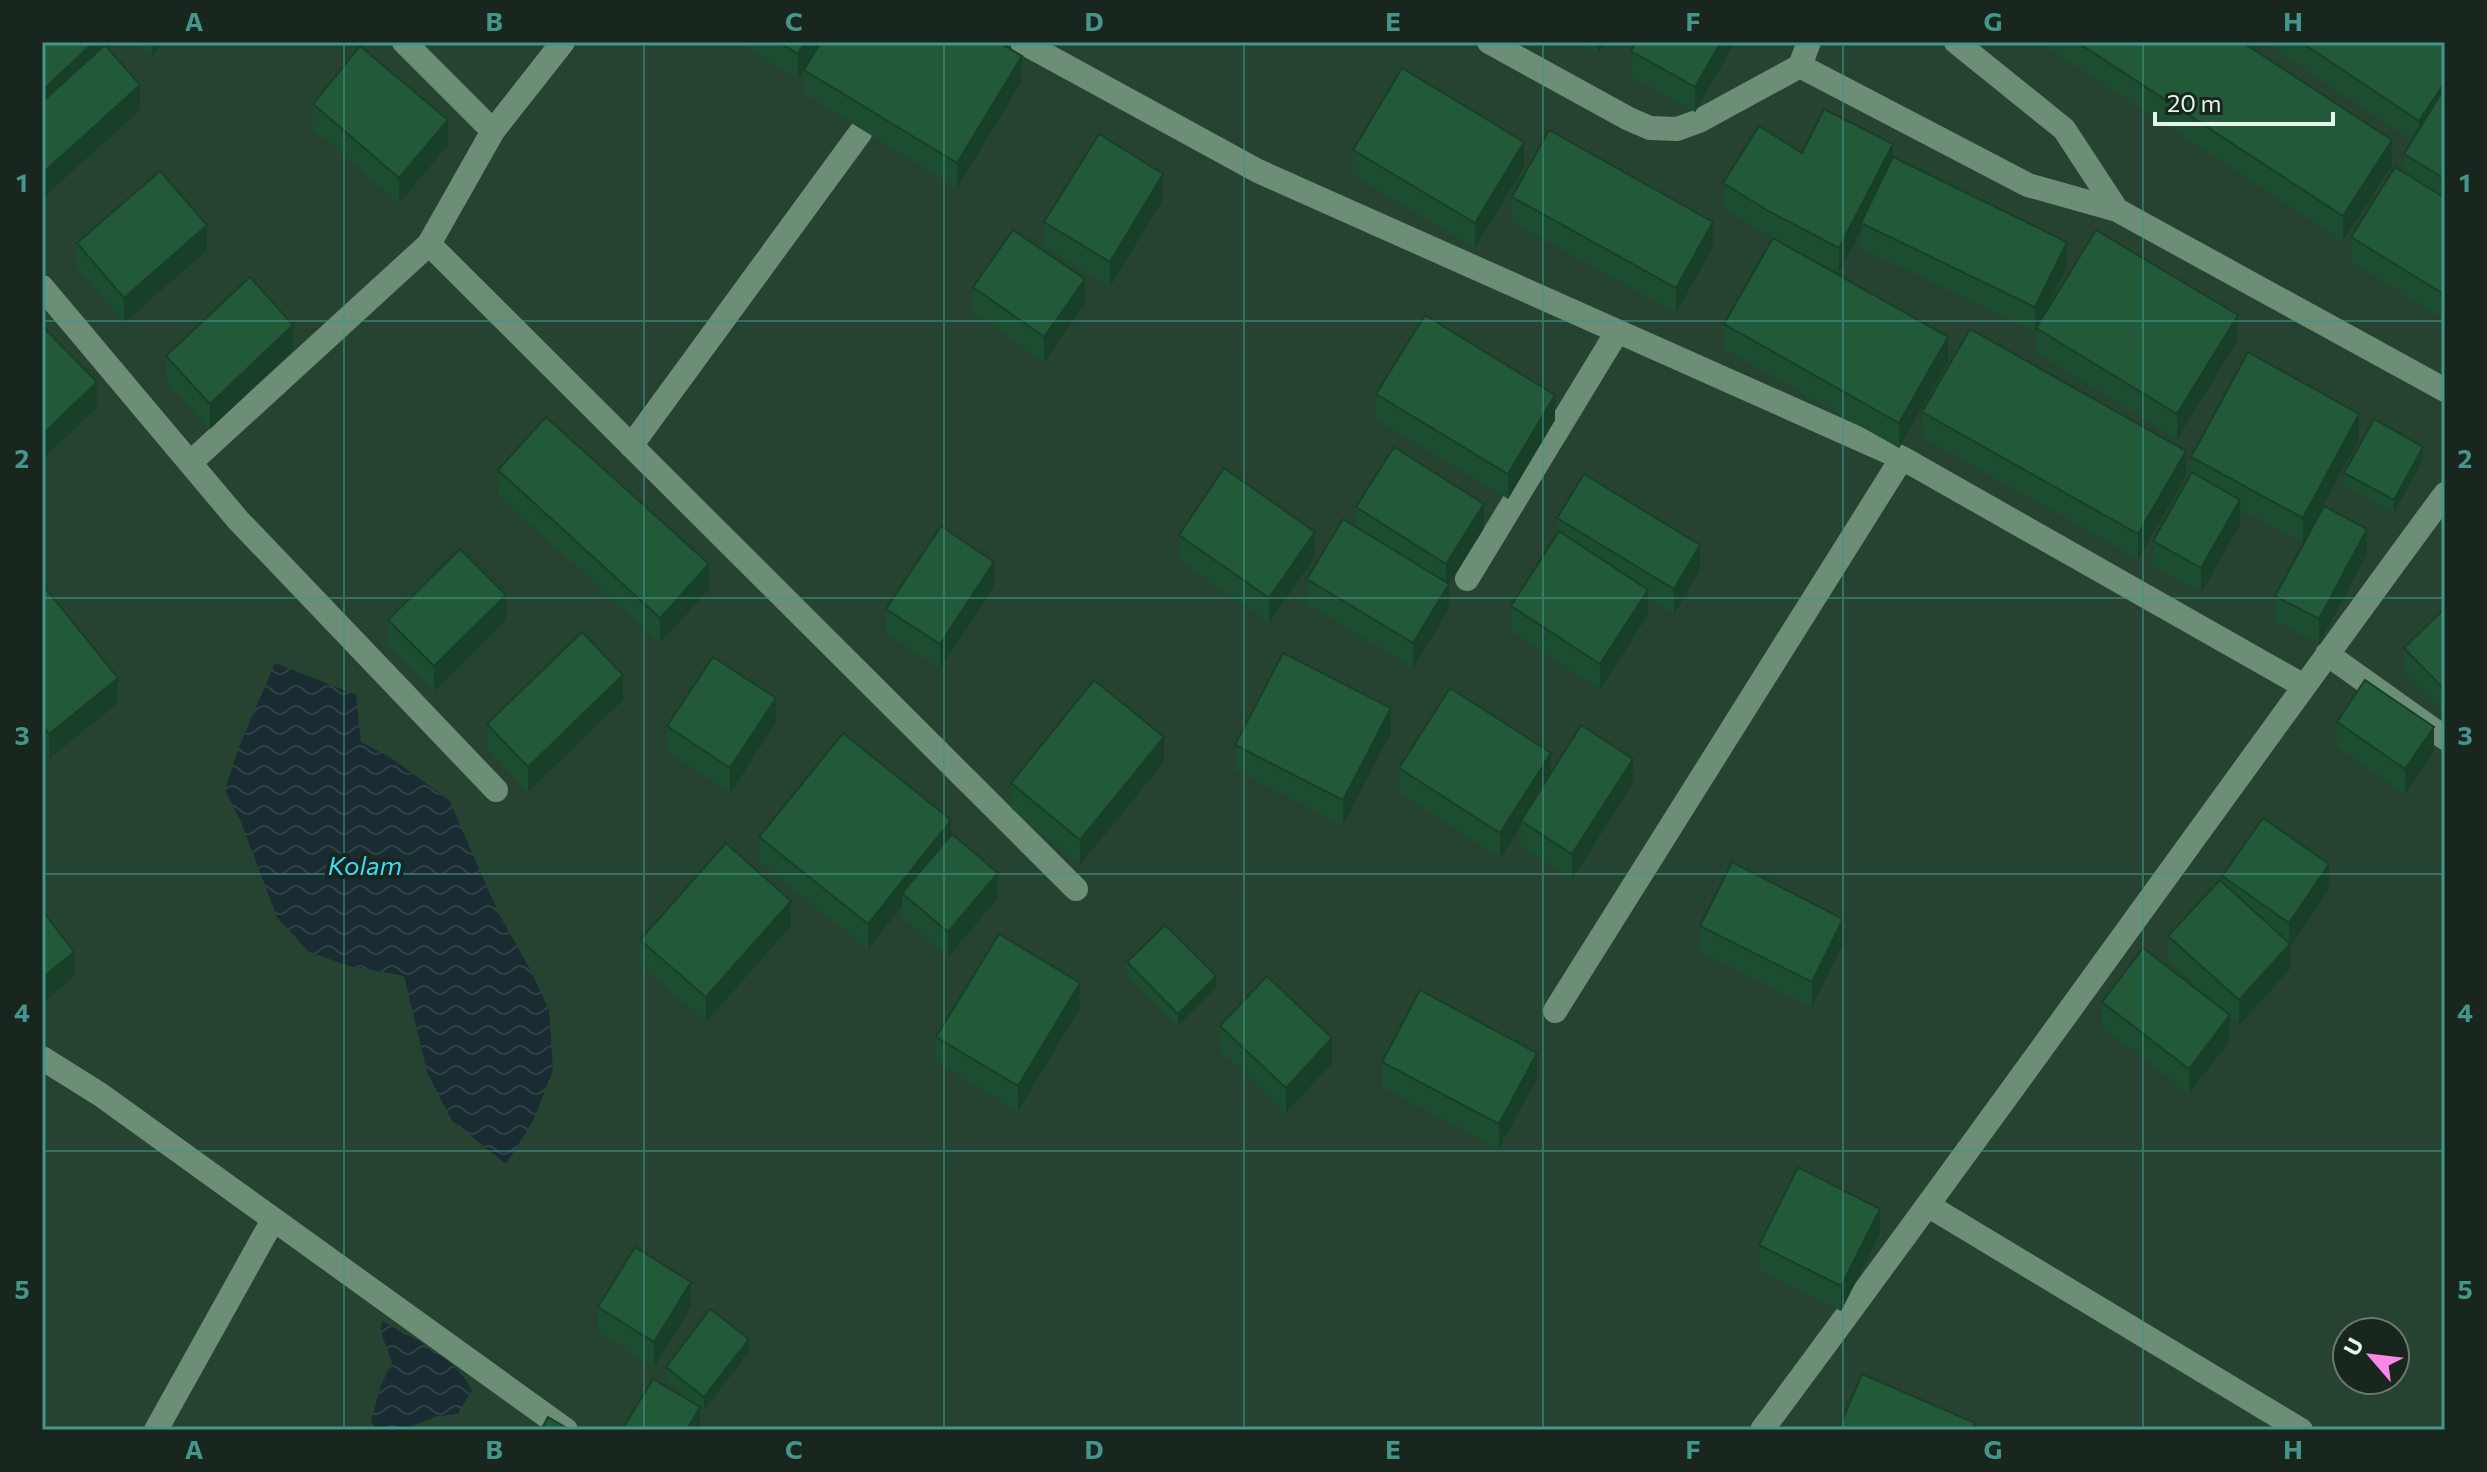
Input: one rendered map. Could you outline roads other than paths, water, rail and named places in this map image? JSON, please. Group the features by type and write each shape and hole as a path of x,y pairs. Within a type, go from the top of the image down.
{"street":[{"path":"404,42 493,131"},
{"path":"190,463 429,244 493,131 563,42"},
{"path":"1022,42 1258,171 1902,458 2304,686"},
{"path":"1489,42 1629,119 1662,130 1677,129 1699,121 1800,66 1809,42"},
{"path":"1956,42 2064,129 2117,210"},
{"path":"1800,66 2028,185 2117,210 2445,390"},
{"path":"631,446 860,133"},
{"path":"429,244 1076,889"},
{"path":"42,287 238,520 496,790"},
{"path":"1467,579 1617,332"},
{"path":"1555,1011 1902,458"},
{"path":"1762,1430 1929,1206 2445,494"},
{"path":"2327,654 2445,738"},
{"path":"42,1058 101,1095 566,1430"},
{"path":"1929,1206 2301,1430"},
{"path":"156,1430 273,1220"}],"water":[{"name":"Kolam","path":"275,663 356,695 361,742 391,758 449,800 499,914 549,1010 553,1070 533,1121 506,1164 452,1121 427,1072 404,976 349,966 309,952 277,917 241,822 225,790 239,747"},
{"path":"382,1321 444,1358 465,1378 472,1390 458,1414 437,1416 408,1430 377,1430 371,1422 381,1385 392,1363 381,1332"}]}
